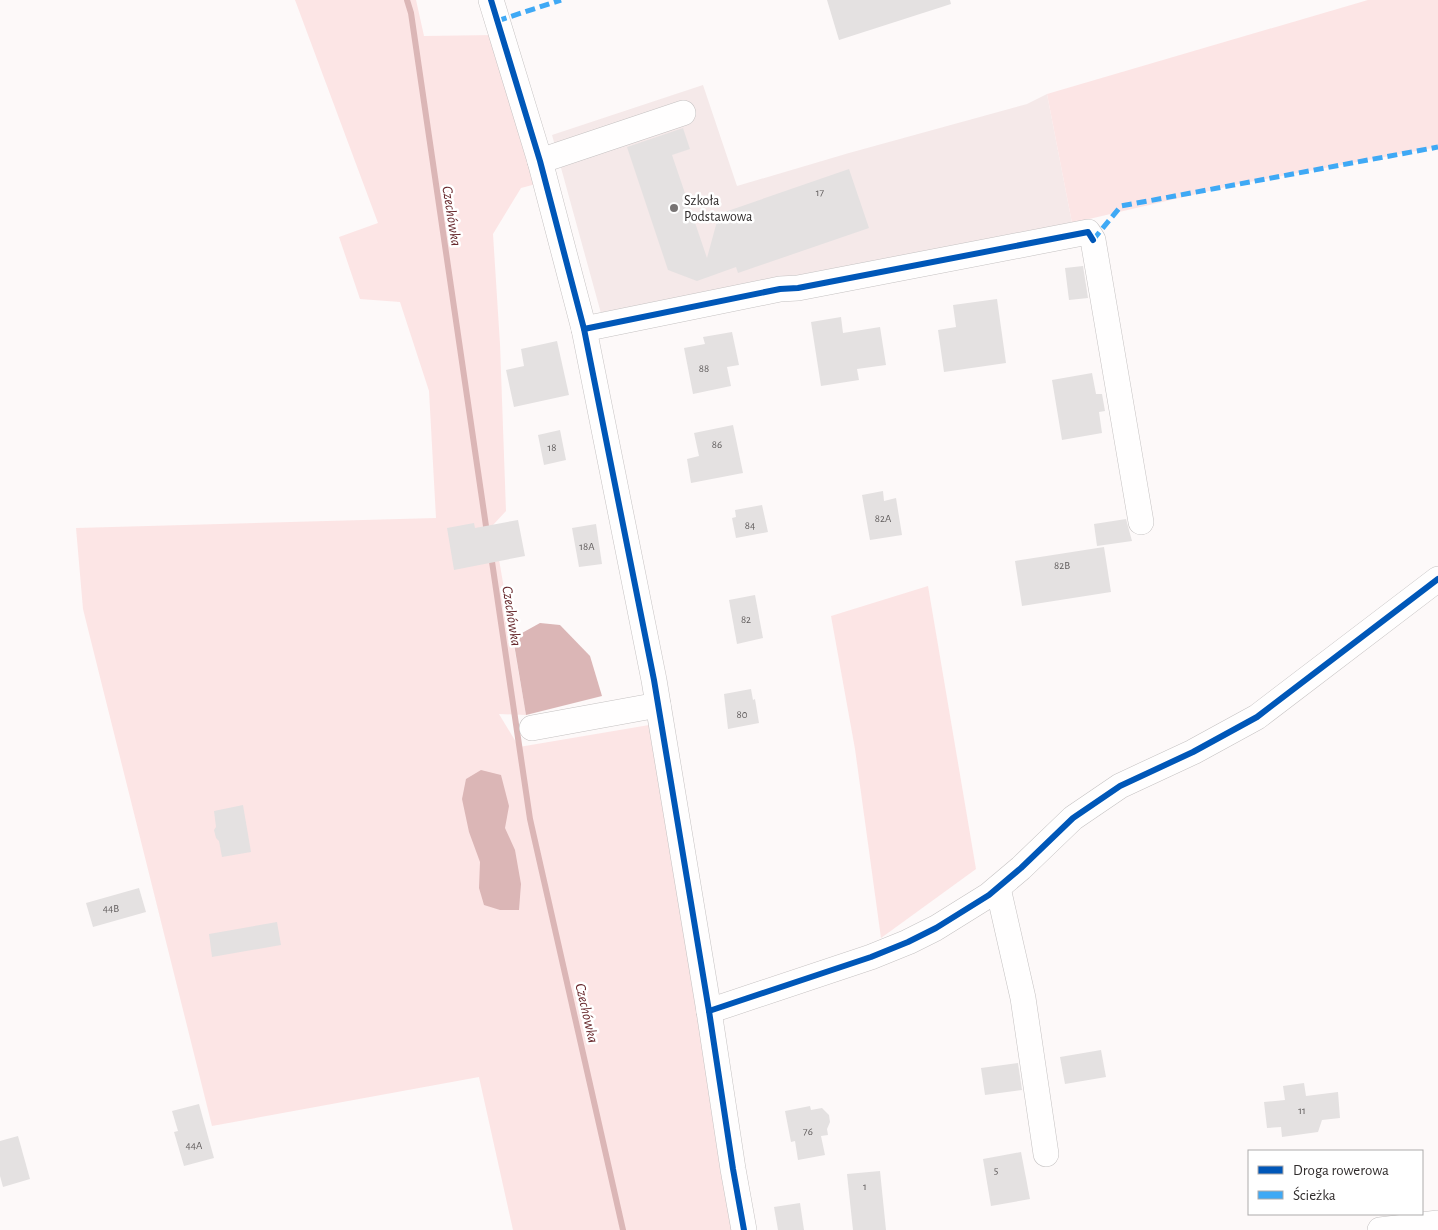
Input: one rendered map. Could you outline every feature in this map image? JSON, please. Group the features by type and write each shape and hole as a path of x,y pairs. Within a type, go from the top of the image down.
{"street":[{"path":"491,0 540,161 584,329 658,705 744,1230"},
{"path":"540,161 684,113"},
{"path":"584,329 780,289 798,288 1088,232 1093,240 1141,522"},
{"path":"709,1012 871,957 908,942 944,924 990,895 1022,868 1073,818 1120,786 1193,752 1257,718 1438,579"},
{"path":"532,728 658,705"},
{"path":"998,888 1023,998 1046,1154"},
{"path":"1380,1230 1438,1223"}],"shaded area":[{"path":"295,0 416,0 424,36 495,35 540,183 521,188 493,234 500,344 506,511 493,525 526,715 499,714 519,747 661,723 737,1230 513,1230 479,1077 212,1126 83,609 76,528 436,518 429,391 400,302 360,299 339,237 378,223"},
{"path":"1368,0 1438,0 1438,147 1239,184 1072,223 1047,94"},
{"path":"703,85 737,186 1027,104 1047,94 1072,223 602,317 552,135"},
{"path":"928,586 976,869 881,938 855,749 831,616"},
{"path":"540,623 560,625 590,656 602,696 526,715 513,638"},
{"path":"481,770 501,775 509,806 505,828 515,850 521,884 519,910 500,910 484,905 479,888 480,862 469,832 462,799 466,779"}],"building":[{"path":"827,0 950,0 951,4 839,40"},
{"path":"683,128 690,149 672,155 707,258 719,214 849,169 869,228 738,273 736,267 697,281 668,270 627,147"},
{"path":"1083,266 1088,298 1069,300 1065,268"},
{"path":"997,299 1006,363 944,372 938,330 956,327 953,305"},
{"path":"841,317 843,333 880,327 886,365 857,369 859,380 821,386 811,322"},
{"path":"732,332 739,365 727,367 731,386 693,394 684,348 705,344 703,337"},
{"path":"557,341 569,395 514,407 506,370 524,366 521,349"},
{"path":"1092,373 1096,394 1102,394 1105,411 1099,412 1102,433 1062,440 1052,380"},
{"path":"733,425 743,473 691,483 687,459 699,456 694,433"},
{"path":"560,430 566,460 544,465 538,435"},
{"path":"883,491 884,501 896,498 902,535 870,540 862,495"},
{"path":"762,505 768,532 736,538 732,518 736,517 735,510"},
{"path":"1126,519 1132,541 1097,546 1094,524"},
{"path":"518,520 525,556 454,570 447,528 474,523 475,528"},
{"path":"596,524 602,564 579,567 572,528"},
{"path":"1104,547 1111,592 1022,606 1015,561"},
{"path":"755,595 763,638 737,644 729,600"},
{"path":"751,689 753,700 755,699 759,723 728,729 724,694"},
{"path":"243,805 251,852 222,857 219,841 214,830 216,827 214,811"},
{"path":"139,888 146,912 93,927 86,903"},
{"path":"277,922 281,945 212,957 209,934"},
{"path":"1101,1050 1106,1077 1065,1084 1060,1057"},
{"path":"1018,1063 1022,1090 985,1095 981,1068"},
{"path":"1304,1083 1306,1096 1338,1092 1340,1118 1322,1120 1318,1132 1282,1137 1281,1127 1267,1128 1264,1102 1285,1100 1283,1086"},
{"path":"199,1104 214,1158 184,1166 174,1132 178,1131 172,1111"},
{"path":"810,1106 811,1110 822,1108 829,1115 828,1135 821,1136 825,1155 798,1160 795,1141 791,1142 785,1111"},
{"path":"18,1136 30,1179 3,1187 0,1176 0,1141"},
{"path":"1021,1152 1030,1199 991,1206 983,1159"},
{"path":"880,1171 886,1230 853,1230 847,1174"},
{"path":"800,1203 804,1230 778,1230 774,1207"}],"waterway":[{"name":"Czechówka","path":"407,0 411,13 487,533"},
{"name":"Czechówka","path":"491,555 530,819 623,1230"}],"marked path":[{"path":"497,21 561,0"},
{"path":"1093,240 1121,206 1438,147"}],"cycle path":[{"path":"491,0 540,161 584,329 654,680 744,1230"},
{"path":"584,329 780,289 798,288 1088,232 1093,240"},
{"path":"709,1011 871,957 936,928 989,895 1021,868 1073,818 1120,786 1193,752 1257,717 1438,579"}],"place":[{"name":"Szkoła Podstawowa","path":"674,208"}]}
